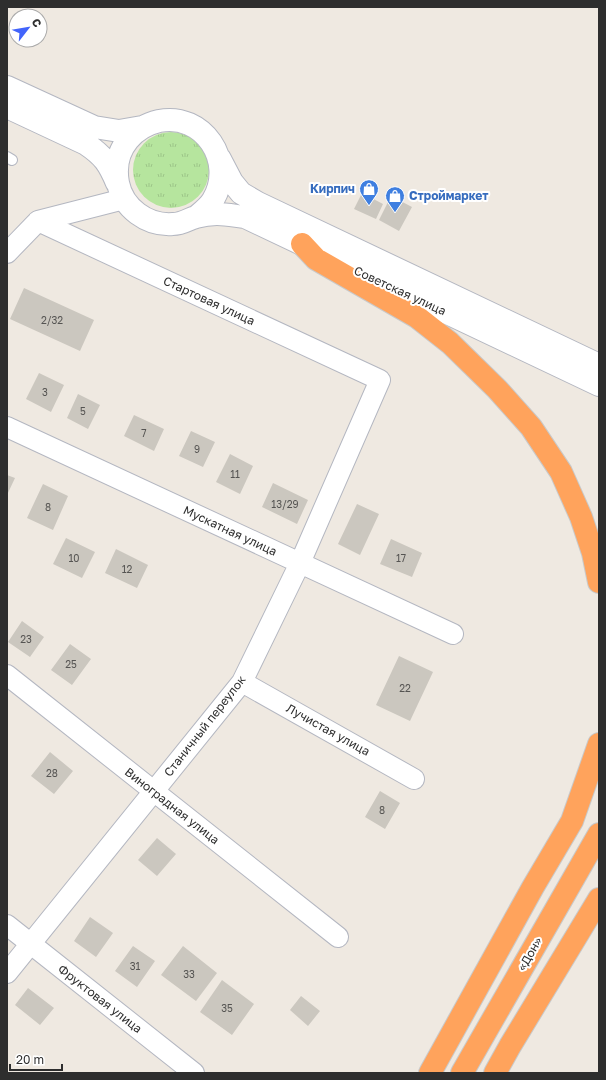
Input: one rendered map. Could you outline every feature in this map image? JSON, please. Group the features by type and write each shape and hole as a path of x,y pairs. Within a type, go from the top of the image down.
{"highway":[{"path":"302,244 316,259 417,317 450,343 497,389 531,426 561,472 581,517 593,553 599,582"},
{"path":"430,1073 529,894 572,821 599,744"},
{"name":"«Дон»","path":"462,1073 599,834"},
{"path":"495,1073 599,899"}],"main road":[{"path":"7,87 94,127 119,131 142,127"},
{"path":"7,107 90,147 106,161 122,194 131,208 140,216 162,224 185,222 196,217 213,201 218,190 221,168 213,145 197,128 176,120 153,122 142,127 125,143 120,154 117,165 117,177 122,194"},
{"name":"Советская улица","path":"218,156 232,182 242,192 258,203 599,365"},
{"name":"Советская улица","path":"196,217 218,214 245,217 599,385"}],"street":[{"path":"7,253 38,221 122,194"},
{"name":"Стартовая улица","path":"38,221 380,380"},
{"name":"Станичный переулок","path":"7,973 242,682 300,563 380,380"},
{"name":"Мускатная улица","path":"7,427 453,634"},
{"name":"Виноградная улица","path":"7,675 338,937"},
{"name":"Лучистая улица","path":"242,682 414,779"},
{"name":"Фруктовая улица","path":"7,925 194,1073"}],"green space":[{"path":"164,132 178,132 192,138 203,149 209,163 209,177 206,185 198,197 192,202 178,208 164,208 150,202 139,191 133,177 133,163 139,149 150,138"}],"building":[{"name":"Кирпич","path":"362,193 383,204 376,219 354,209"},
{"name":"Строймаркет","path":"391,196 412,207 399,231 379,220"},
{"path":"24,288 94,320 80,351 10,319"},
{"path":"39,373 64,385 51,412 26,399"},
{"path":"78,394 100,405 88,429 67,418"},
{"path":"134,415 164,429 154,451 124,436"},
{"path":"191,431 215,442 203,467 179,456"},
{"path":"230,454 253,466 240,494 216,482"},
{"path":"7,475 15,478 7,495"},
{"path":"273,483 308,500 297,524 262,507"},
{"path":"43,484 68,496 53,530 27,518"},
{"path":"357,504 379,514 360,555 338,544"},
{"path":"66,538 95,552 82,578 53,564"},
{"path":"391,539 422,553 412,577 380,564"},
{"path":"116,549 148,565 137,588 105,573"},
{"path":"22,621 44,637 30,657 8,642"},
{"path":"70,644 91,659 72,685 51,670"},
{"path":"399,656 433,672 410,721 376,705"},
{"path":"50,752 73,771 54,794 31,776"},
{"path":"380,791 400,803 385,829 365,817"},
{"path":"157,838 176,854 157,876 138,860"},
{"path":"90,917 113,933 96,957 74,941"},
{"path":"133,946 155,961 137,987 115,971"},
{"path":"183,946 217,973 196,1001 161,975"},
{"path":"222,980 254,1004 232,1035 200,1012"},
{"path":"28,988 54,1008 40,1025 15,1005"},
{"path":"301,996 320,1011 308,1026 290,1010"}],"place":[{"name":"Кирпич","path":"369,206"},
{"name":"Строймаркет","path":"395,213"}]}
